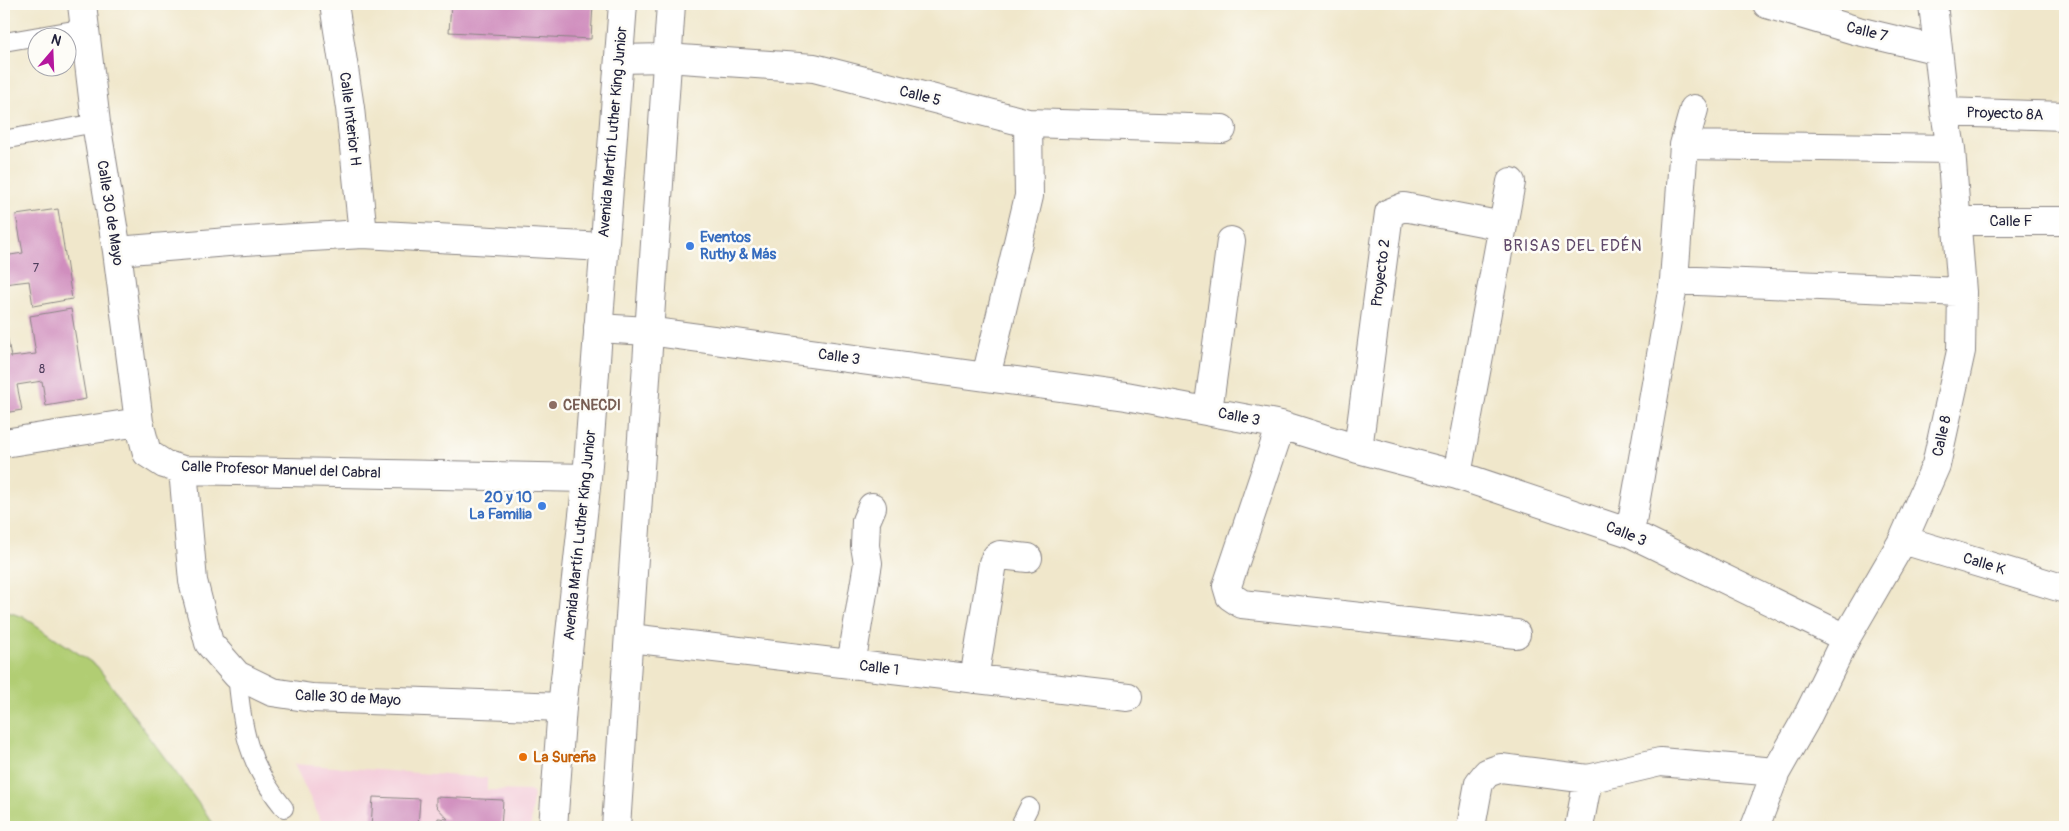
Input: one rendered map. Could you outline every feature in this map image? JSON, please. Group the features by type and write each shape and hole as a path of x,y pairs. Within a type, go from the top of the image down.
{"street":[{"name":"Calle Interior H","path":"334,4 350,108 363,234"},
{"name":"Avenida Martín Luther King Junior","path":"554,827 562,707 587,478 623,4"},
{"path":"616,827 630,638 670,4"},
{"name":"Calle 7","path":"1767,4 1858,31 1938,50"},
{"name":"Calle 8","path":"1755,827 1776,772 1805,721 1846,638 1903,540 1936,465 1961,351 1962,292 1951,149 1933,4"},
{"name":"Calle 30 de Mayo","path":"83,16 96,123 117,251 139,422"},
{"name":"Calle 5","path":"619,59 666,58 814,68 1028,123 1222,129"},
{"path":"1630,534 1674,280 1684,145 1694,109"},
{"name":"Proyecto 8A","path":"1945,112 2065,116"},
{"path":"986,378 1028,196 1028,123"},
{"path":"1684,145 1951,149"},
{"path":"1457,475 1512,182"},
{"name":"Proyecto 2","path":"1358,449 1389,213 1404,207 1503,226"},
{"name":"Calle F","path":"1956,221 2065,221"},
{"path":"117,251 363,234 604,248"},
{"path":"1208,411 1231,241"},
{"path":"1674,280 1962,292"},
{"name":"Calle 3","path":"598,328 648,331 1126,396 1281,425 1358,449 1457,475 1630,534 1846,638"},
{"path":"4,443 139,422"},
{"name":"Calle Profesor Manuel del Cabral","path":"139,422 147,453 164,464 184,470 587,478"},
{"path":"1281,425 1227,586 1230,596 1242,604 1516,634"},
{"name":"Calle 30 de Mayo","path":"184,470 195,590 209,643 237,675 272,692 312,698 562,707"},
{"path":"851,664 868,563 865,546 866,521 872,507"},
{"name":"Calle K","path":"1903,540 2065,589"},
{"path":"974,679 993,563 996,557 1000,555 1028,558"},
{"name":"Calle 1","path":"630,638 1128,697"},
{"path":"1471,827 1479,783 1487,773 1501,768 1588,779 1660,762 1776,772"},
{"path":"1579,827 1588,779"}],"lane":[{"path":"4,42 83,16"},
{"path":"8,139 96,123"},
{"path":"237,675 242,722 248,747 256,769 284,808"},
{"path":"1019,827 1029,808"}],"shaded area":[{"path":"294,764 487,778 487,790 533,791 531,827 324,827"}],"green space":[{"path":"4,611 24,617 97,666 216,827 4,827"}],"building":[{"path":"451,4 593,4 591,39 449,32"},
{"path":"58,209 72,299 33,306 29,281 4,284 4,256 23,253 16,215"},
{"path":"71,309 86,399 46,406 42,381 17,385 22,410 4,413 4,319 11,357 36,354 30,316"},
{"path":"373,797 420,799 418,827 371,827"},
{"path":"436,797 503,800 501,827 437,827 438,818 448,819 436,806"}],"place":[{"name":"Eventos Ruthy & Más","path":"690,246"},
{"name":"CENECDI","path":"553,405"},
{"name":"20 y 10 La Familia","path":"542,506"},
{"name":"La Sureña","path":"523,757"}],"district":[{"name":"BRISAS DEL EDÉN","path":"1573,246"}]}
